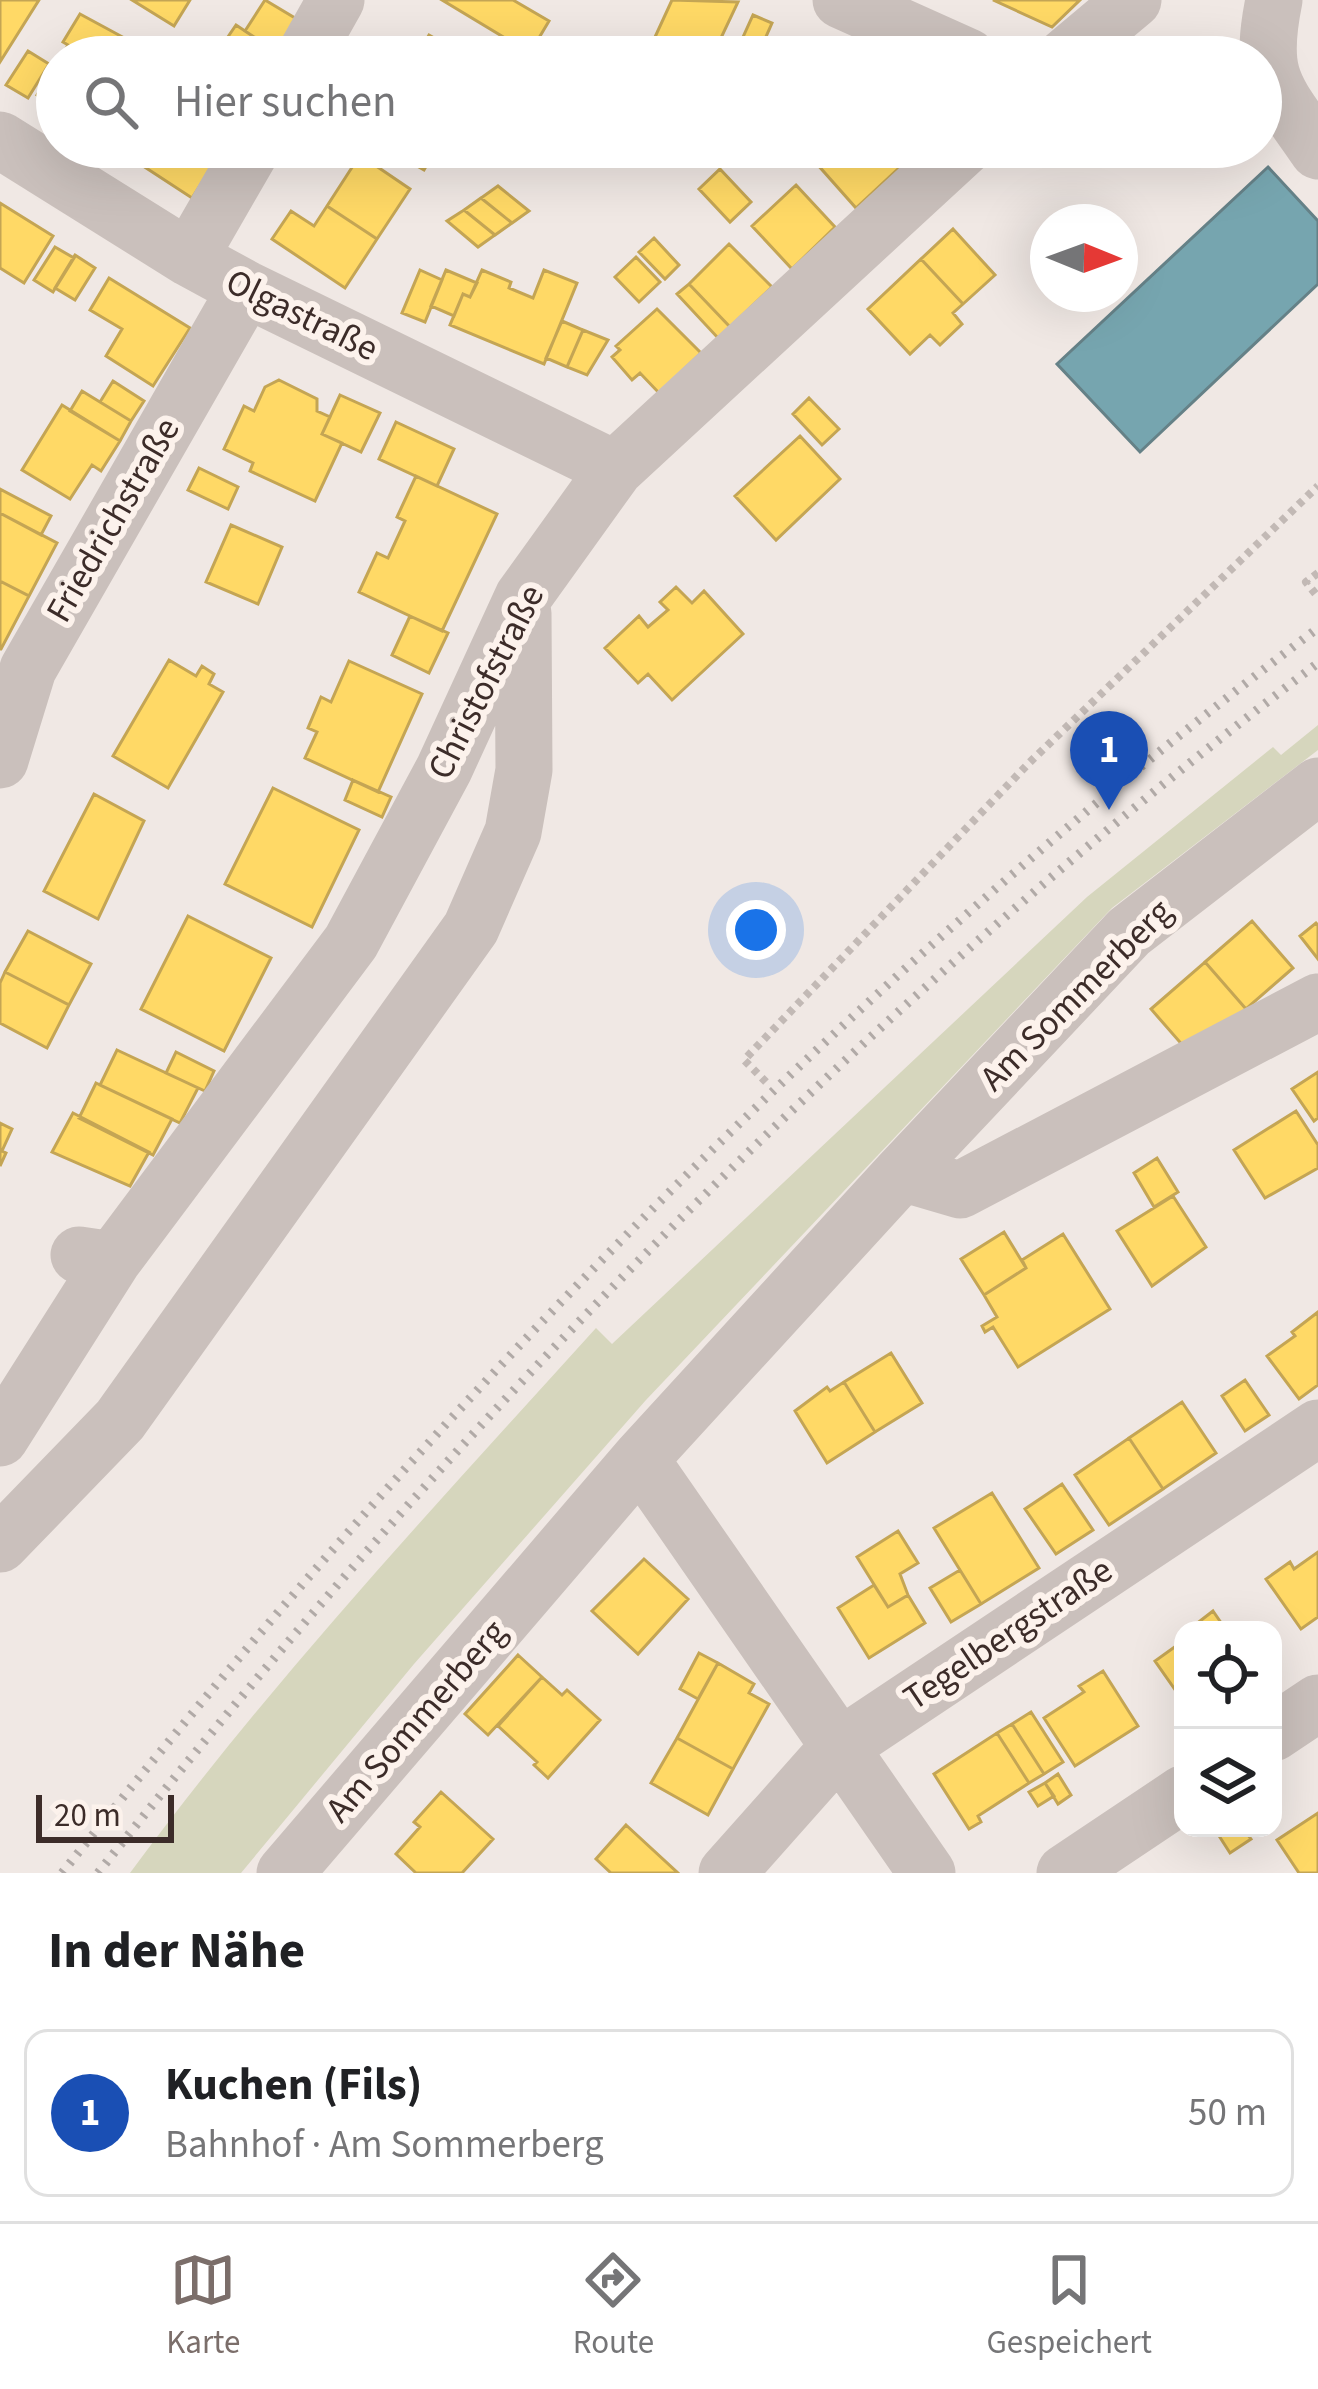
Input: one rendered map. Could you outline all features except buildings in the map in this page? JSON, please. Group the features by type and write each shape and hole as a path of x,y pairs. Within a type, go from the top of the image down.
{"street":[{"path":"316,36 336,0"},
{"path":"841,0 921,36"},
{"path":"1090,36 1132,0"},
{"path":"1269,36 1274,0"},
{"path":"1282,97 1318,151"},
{"name":"Olgastraße","path":"0,140 36,162"},
{"name":"Olgastraße","path":"45,168 246,289 615,469"},
{"path":"189,258 241,168"},
{"name":"Christofstraße","path":"0,1438 96,1258 351,942 444,769 524,597 615,469 941,168"},
{"name":"Friedrichstraße","path":"0,760 28,669 246,289"},
{"path":"0,1544 120,1420 471,928 513,832 524,770 524,597"},
{"name":"Am Sommerberg","path":"285,1873 640,1459 1130,932 1318,786"},
{"path":"902,1173 960,1190 1318,1003"},
{"name":"Tegelbergstraße","path":"727,1873 838,1748 1318,1428"},
{"path":"640,1459 927,1873"},
{"path":"1279,1729 1318,1703"},
{"path":"1065,1873 1174,1800"}],"path":[{"path":"766,1082 743,1060 1029,763 1318,486"},
{"path":"1318,573 1306,582 1318,597"}],"green space":[{"path":"1318,725 1318,750 1112,908 646,1400 414,1664 241,1873 130,1873 298,1662 596,1328 612,1344 1087,897 1273,747 1281,755"}],"railway":[{"path":"62,1873 347,1533 651,1210 974,907 1144,764 1318,628"},
{"path":"98,1873 374,1543 670,1229 984,935 1318,663"}],"place":[{"name":"Kuchen (Fils)","path":"1109,810"}]}
